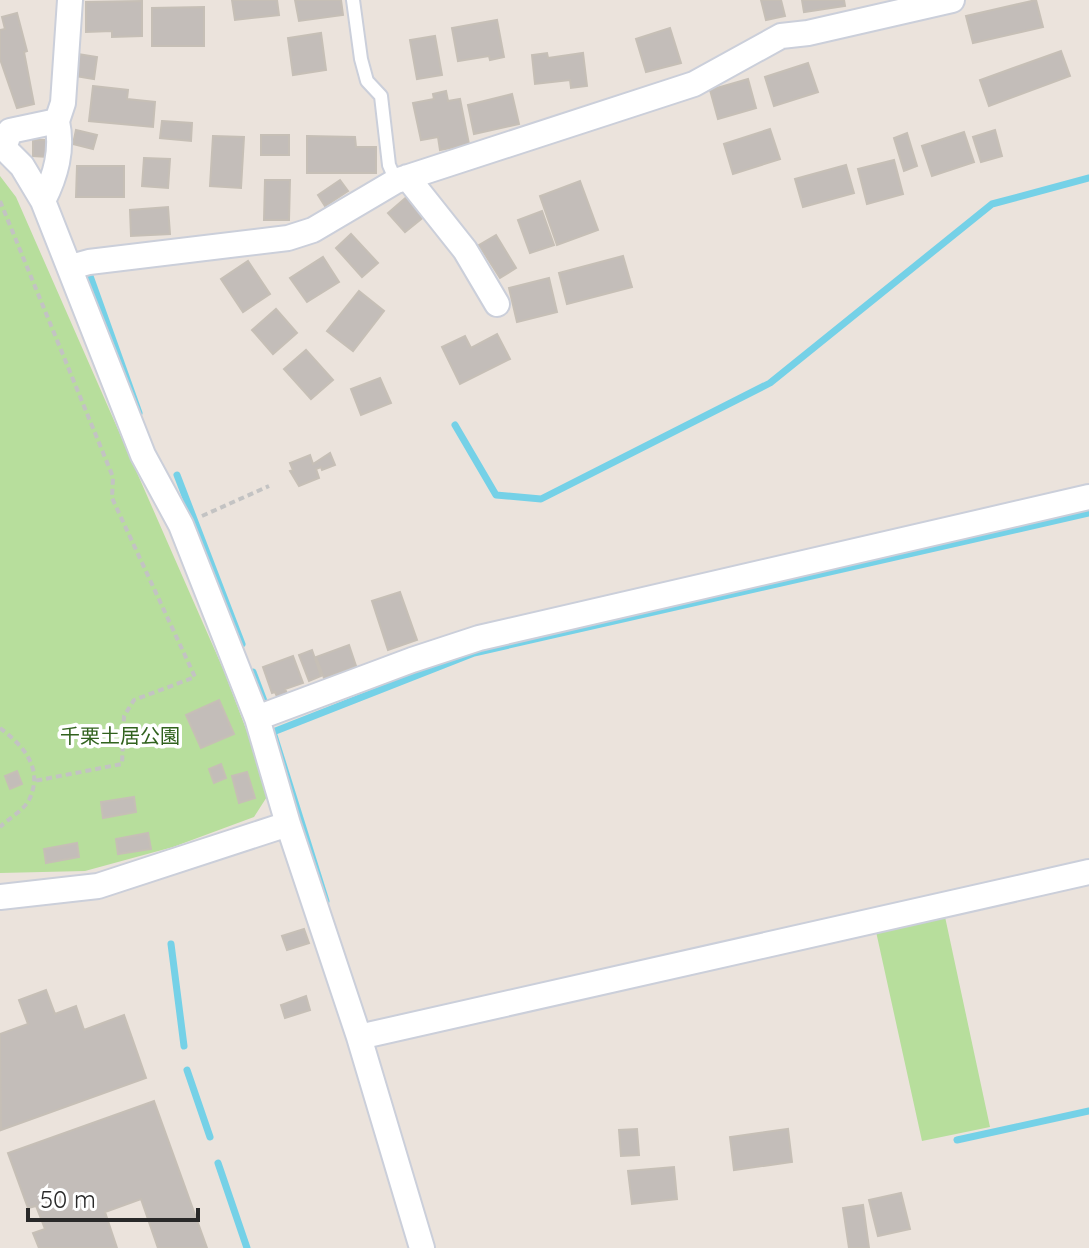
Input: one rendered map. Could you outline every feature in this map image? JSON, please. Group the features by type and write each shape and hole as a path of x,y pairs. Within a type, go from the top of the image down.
{"street":[{"path":"43,201 56,175 60,136 57,121 63,103 70,0"},
{"path":"71,267 89,262 288,238 313,230 402,179 694,84 781,36 808,33 952,0"},
{"path":"57,121 10,131 2,148 22,166 43,201 143,455 181,525 257,718 288,824 359,1037 422,1248"},
{"path":"402,179 465,250 497,304"},
{"path":"257,718 479,638 1089,497"},
{"path":"0,897 98,886 288,824"},
{"path":"359,1037 1089,872"}],"lane":[{"path":"353,0 367,81 381,96 389,165 402,179"}],"path":[{"path":"0,201 113,477 112,498 195,677 134,700 124,716 122,764 34,781"},
{"path":"202,516 269,486"},
{"path":"0,728 26,750 32,763 34,781 28,802 0,827"}],"green space":[{"name":"千栗土居公園","path":"0,176 16,197 224,671 270,792 254,817 173,847 85,871 0,873"},
{"path":"944,912 990,1127 922,1141 875,927"}],"building":[{"path":"232,0 277,0 279,15 235,20"},
{"path":"295,0 341,0 343,15 299,21"},
{"path":"761,0 781,0 785,16 766,20"},
{"path":"802,0 844,0 845,6 804,12"},
{"path":"1036,0 1043,27 973,43 966,16"},
{"path":"142,1 142,36 112,37 112,31 86,32 86,2"},
{"path":"204,7 204,46 152,46 152,8"},
{"path":"17,13 27,51 24,52 34,104 17,108 0,59 0,30 5,29 2,17"},
{"path":"497,20 504,57 458,61 452,28"},
{"path":"670,28 681,63 646,72 636,39"},
{"path":"321,33 326,70 293,75 288,38"},
{"path":"435,36 442,75 417,79 410,40"},
{"path":"1061,51 1070,76 989,106 980,80"},
{"path":"547,53 548,58 583,53 587,86 571,88 570,80 535,84 532,55"},
{"path":"78,54 97,57 94,79 75,76"},
{"path":"808,63 818,92 774,106 765,77"},
{"path":"748,79 756,108 718,119 710,90"},
{"path":"93,86 128,90 127,99 155,102 153,127 89,121"},
{"path":"446,91 448,101 460,99 469,144 440,150 438,137 421,140 413,103 434,99 433,94"},
{"path":"512,94 519,124 474,134 468,105"},
{"path":"162,121 192,123 191,141 160,138"},
{"path":"770,129 780,159 733,174 724,144"},
{"path":"76,130 97,135 93,149 73,144"},
{"path":"995,130 1002,156 981,162 973,137"},
{"path":"964,132 974,162 932,176 922,146"},
{"path":"907,133 917,166 904,171 894,138"},
{"path":"261,135 289,135 289,155 261,155"},
{"path":"213,136 244,137 241,188 210,186"},
{"path":"307,136 355,137 356,147 376,147 376,173 307,173"},
{"path":"33,140 48,140 48,157 33,156"},
{"path":"144,158 170,159 168,188 142,186"},
{"path":"894,160 903,194 867,204 858,169"},
{"path":"846,165 854,193 803,207 795,179"},
{"path":"77,166 124,166 124,197 76,197"},
{"path":"265,180 290,180 289,220 264,220"},
{"path":"340,180 348,191 325,206 318,195"},
{"path":"580,181 598,230 557,245 540,196"},
{"path":"409,195 426,215 405,232 388,213"},
{"path":"168,207 170,234 131,236 130,210"},
{"path":"542,211 554,245 530,253 518,220"},
{"path":"351,234 378,263 362,277 336,248"},
{"path":"496,235 516,268 500,278 479,245"},
{"path":"623,256 632,287 567,304 559,273"},
{"path":"323,257 339,282 307,302 290,278"},
{"path":"248,261 270,294 243,312 221,279"},
{"path":"549,278 557,312 517,322 509,288"},
{"path":"359,291 384,311 353,351 327,331"},
{"path":"276,309 297,333 273,354 252,330"},
{"path":"497,334 510,359 460,384 442,347 465,336 471,348"},
{"path":"306,350 333,380 311,399 284,369"},
{"path":"380,378 391,403 361,415 351,389"},
{"path":"330,453 335,465 316,469 319,478 299,486 290,471 293,470 290,463 310,455 313,464"},
{"path":"400,592 417,640 388,650 372,601"},
{"path":"349,645 356,666 324,678 316,657"},
{"path":"312,650 321,676 309,681 299,655"},
{"path":"293,656 303,683 285,689 289,698 279,701 275,692 272,693 263,667"},
{"path":"219,700 234,734 201,748 186,715"},
{"path":"221,764 226,778 214,783 209,769"},
{"path":"17,771 22,784 10,789 5,776"},
{"path":"247,772 255,798 239,803 232,776"},
{"path":"134,797 136,812 103,818 101,802"},
{"path":"148,833 151,849 118,854 116,839"},
{"path":"77,843 79,857 46,863 44,849"},
{"path":"304,929 309,943 287,950 282,936"},
{"path":"46,990 55,1014 76,1006 84,1030 124,1015 146,1078 1,1130 0,1034 28,1024 19,1000"},
{"path":"306,996 310,1010 285,1018 281,1005"},
{"path":"154,1101 207,1248 158,1248 141,1199 105,1212 117,1248 39,1248 33,1233 45,1229 36,1206 28,1208 8,1153"},
{"path":"637,1129 639,1155 621,1156 619,1130"},
{"path":"788,1129 792,1162 734,1170 730,1137"},
{"path":"674,1167 677,1199 632,1204 628,1171"},
{"path":"901,1193 910,1229 878,1236 869,1200"},
{"path":"863,1205 869,1248 849,1248 843,1208"}],"waterway":[{"path":"455,425 496,495 541,499 770,383 992,204 1089,178"},
{"path":"90,276 139,413"},
{"path":"177,475 242,644"},
{"path":"326,901 273,732 474,653 1089,513"},
{"path":"253,672 264,701"},
{"path":"171,944 184,1046"},
{"path":"187,1070 210,1137"},
{"path":"957,1140 1089,1111"},
{"path":"218,1163 247,1248"}]}
